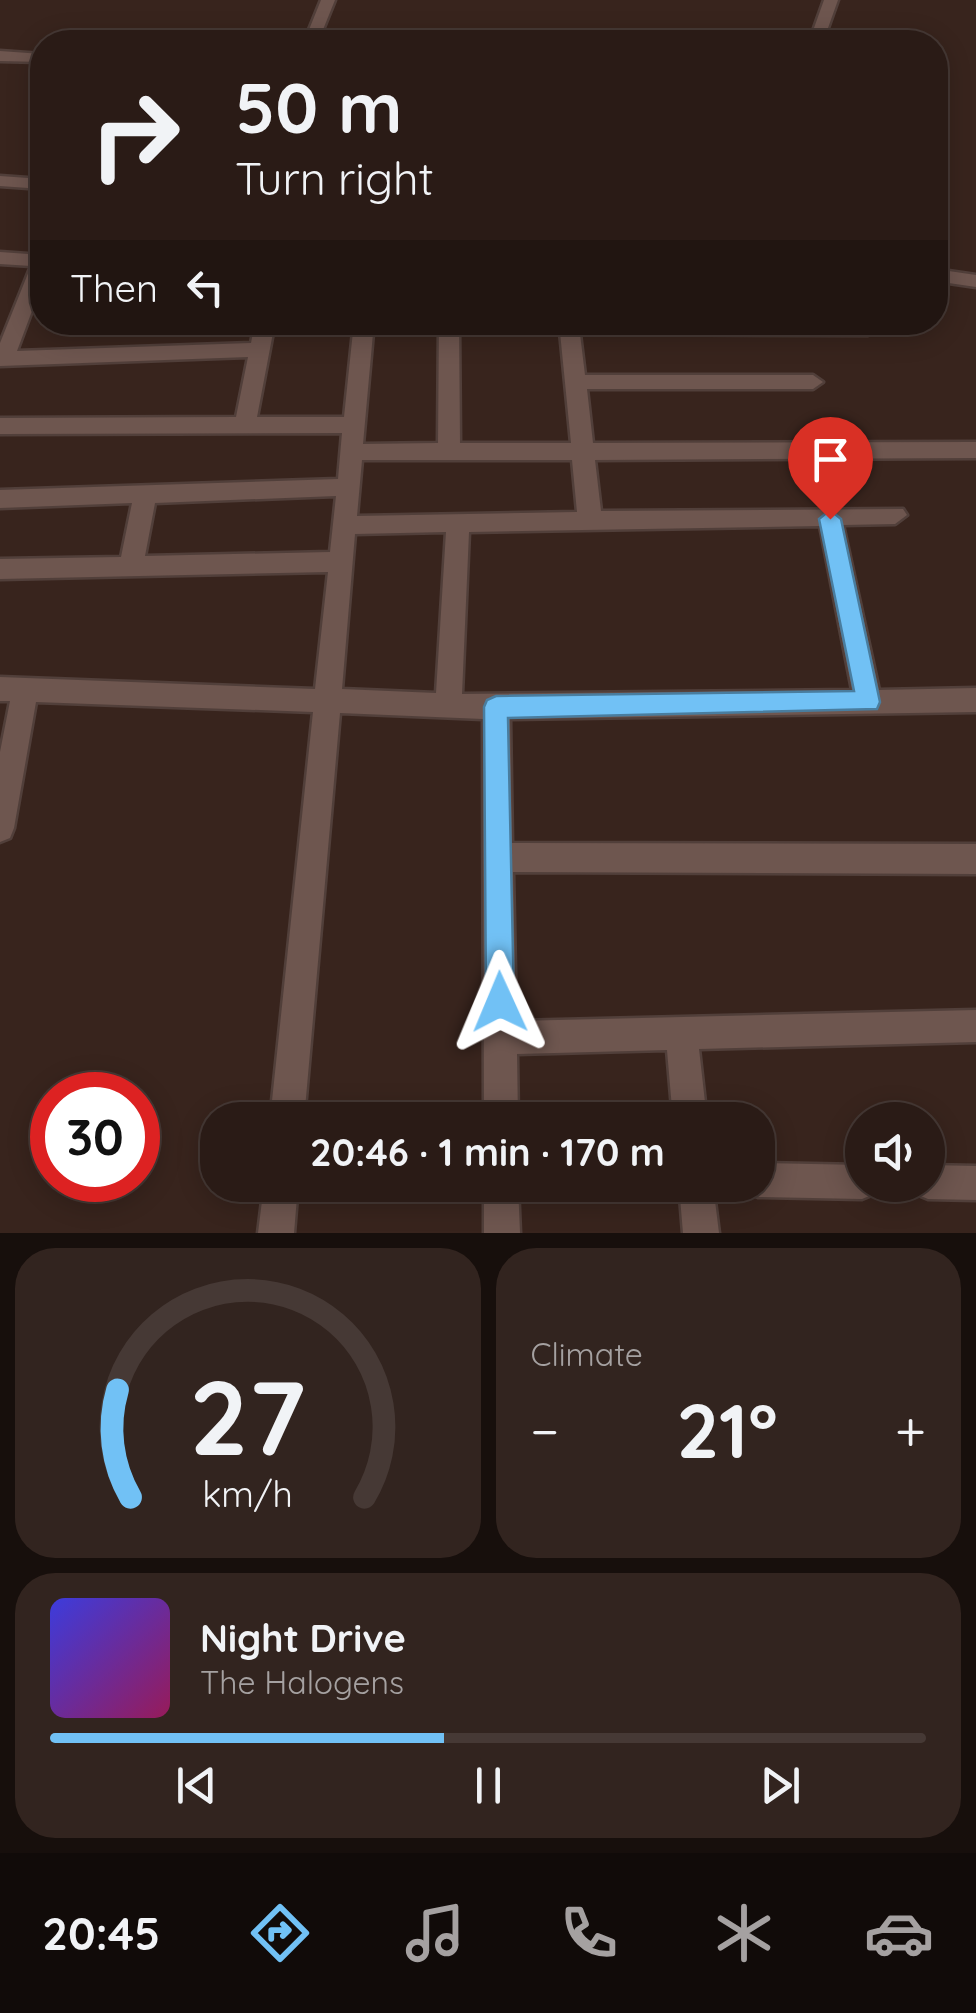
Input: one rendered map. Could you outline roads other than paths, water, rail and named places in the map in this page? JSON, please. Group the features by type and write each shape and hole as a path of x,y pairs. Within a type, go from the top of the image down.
{"street":[{"path":"316,30 328,0"},
{"path":"821,30 832,0"},
{"path":"0,56 30,57"},
{"path":"0,181 30,183"},
{"path":"0,258 30,260"},
{"path":"948,277 976,281"},
{"path":"30,290 2,359 260,350"},
{"path":"244,425 263,335"},
{"path":"289,1102 363,335"},
{"path":"449,335 449,451"},
{"path":"571,335 590,521"},
{"path":"574,382 813,382"},
{"path":"0,426 244,425 449,451 976,450"},
{"path":"0,499 349,487"},
{"path":"131,566 145,495"},
{"path":"345,525 894,515"},
{"path":"830,519 868,702"},
{"path":"448,706 458,522"},
{"path":"0,569 342,562"},
{"path":"0,828 12,689 496,707 975,703"},
{"path":"496,707 501,1102"},
{"path":"498,857 976,859"},
{"path":"500,1038 976,1026"},
{"path":"681,1031 688,1102"},
{"path":"775,1180 845,1182"},
{"path":"945,1182 976,1183"},
{"path":"276,1233 279,1202"},
{"path":"501,1202 502,1233"},
{"path":"698,1202 701,1233"}]}
